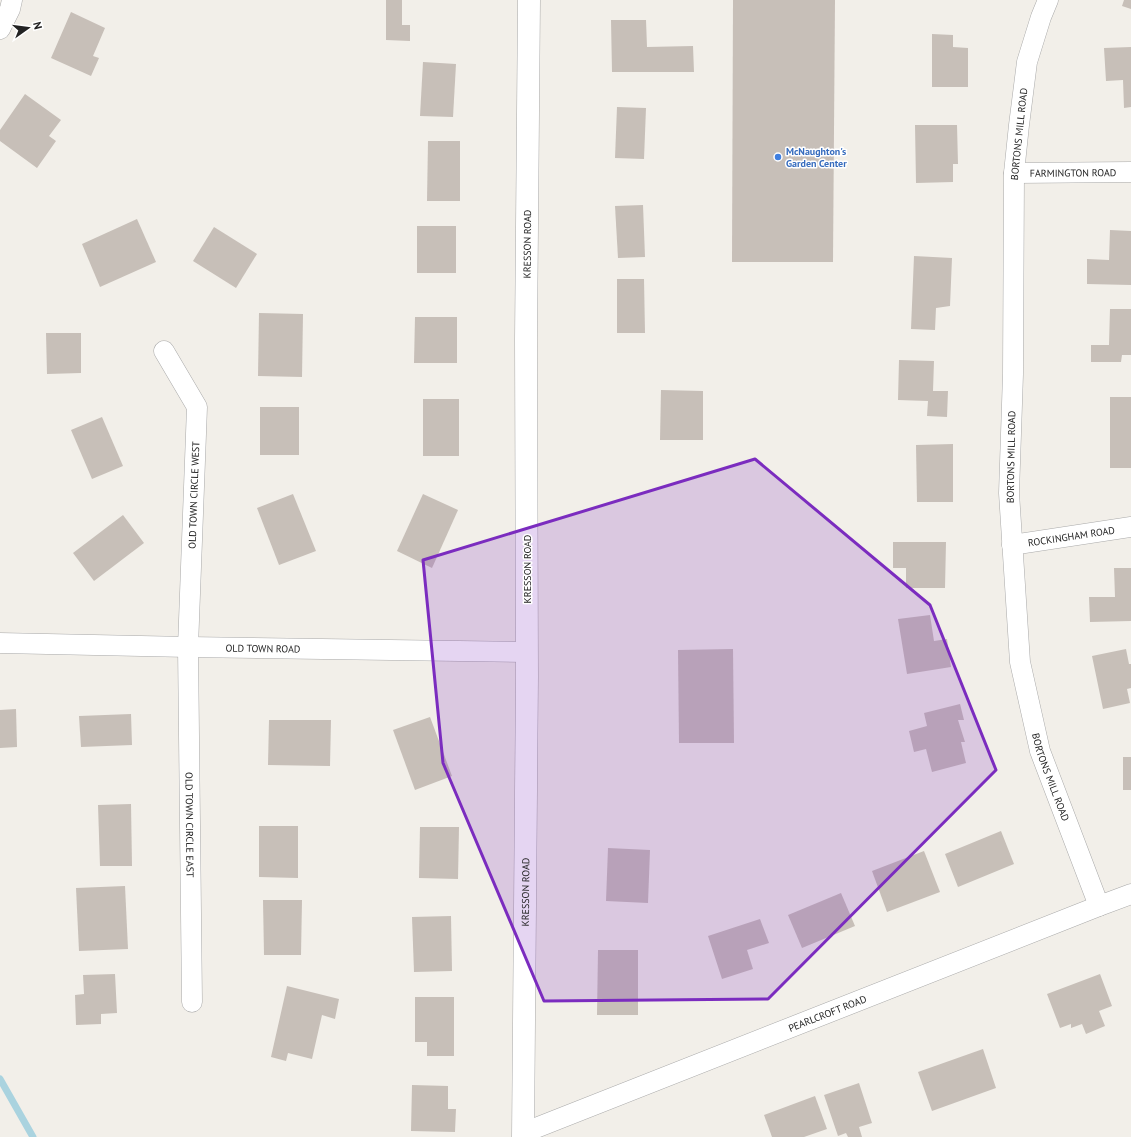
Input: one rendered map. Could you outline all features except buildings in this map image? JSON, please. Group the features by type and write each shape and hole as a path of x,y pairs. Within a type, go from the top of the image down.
{"street":[{"path":"0,29 10,9 12,0"},
{"name":"KRESSON ROAD","path":"523,1135 527,652 526,339 529,0"},
{"name":"BORTONS MILL ROAD","path":"1048,0 1041,17 1028,62 1014,173 1013,374 1009,493 1020,662 1040,751 1099,906"},
{"name":"FARMINGTON ROAD","path":"1014,173 1131,172"},
{"name":"OLD TOWN CIRCLE WEST","path":"164,351 197,408 188,647"},
{"name":"ROCKINGHAM ROAD","path":"1012,545 1131,527"},
{"name":"OLD TOWN ROAD","path":"3,637 188,647 527,652"},
{"name":"OLD TOWN CIRCLE EAST","path":"188,647 192,1002"},
{"name":"PEARLCROFT ROAD","path":"523,1135 1131,894"}],"highlighted area":[{"path":"755,459 930,605 996,770 768,999 544,1001 443,763 423,560"}],"waterway":[{"path":"0,1079 33,1137"}],"place":[{"name":"McNaughton's Garden Center","path":"778,157"}]}
